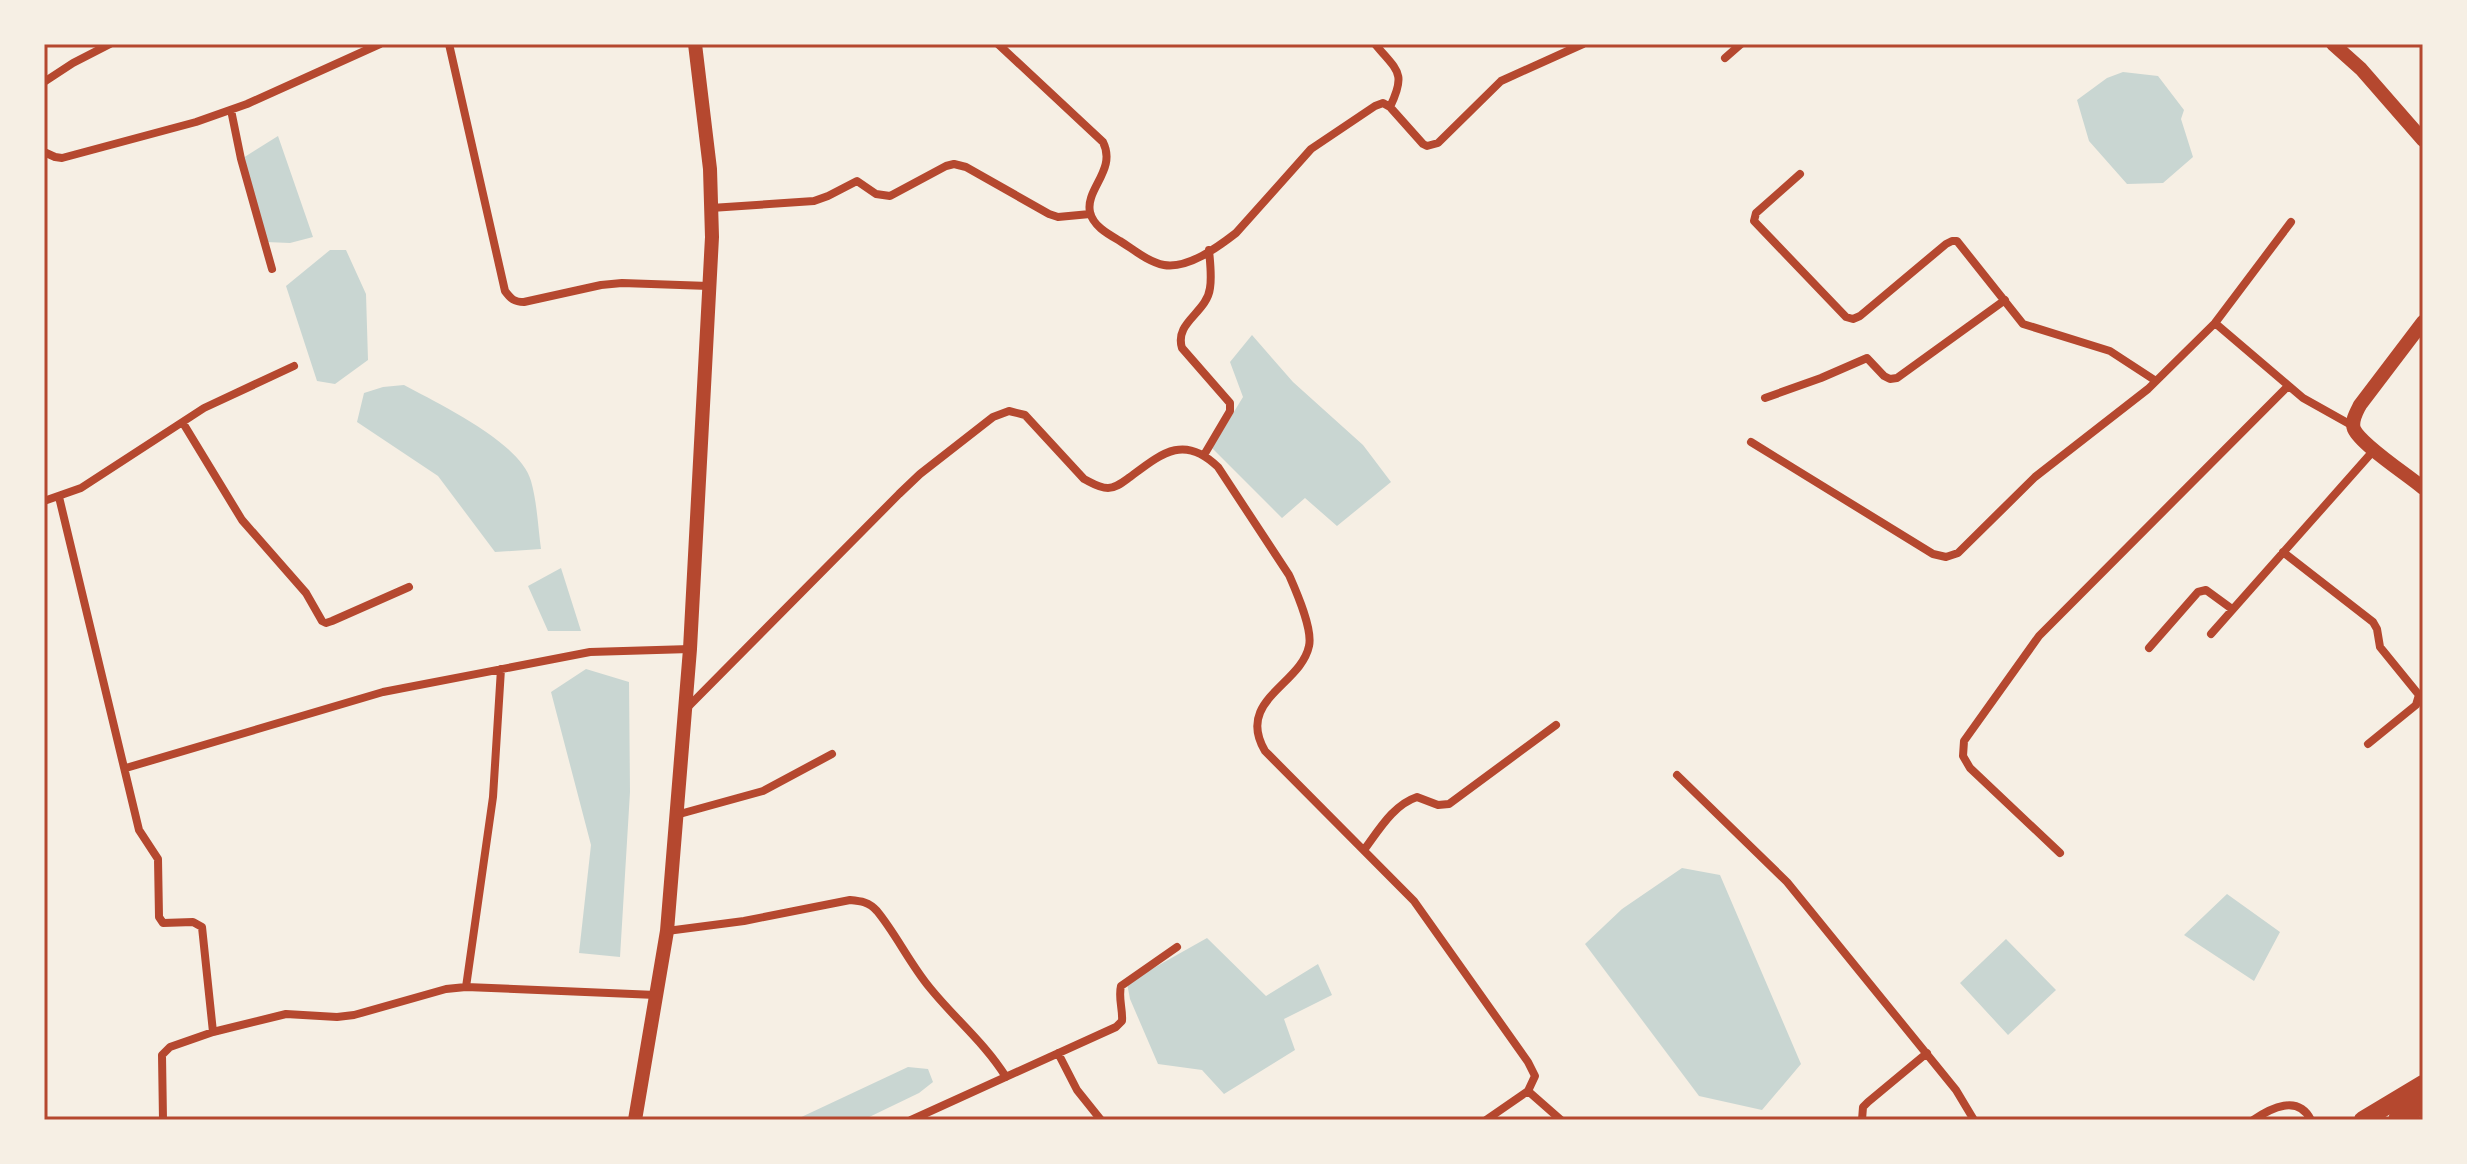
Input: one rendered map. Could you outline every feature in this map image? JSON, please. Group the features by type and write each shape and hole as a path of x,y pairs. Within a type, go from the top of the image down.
{"highway":[{"path":"2363,1120 2423,1084"},
{"path":"2397,1120 2421,1110"}],"main road":[{"path":"635,1120 667,931 690,649 711,208 710,169 695,44"},
{"path":"2333,44 2361,69 2423,140"},
{"path":"2423,322 2360,405 2353,426 2356,434 2374,450 2423,488"}],"street":[{"path":"44,82 110,44"},
{"path":"44,152 62,158 196,122 231,110 380,44"},
{"path":"449,44 505,291 510,299 524,302 622,283 709,286"},
{"path":"998,44 1103,142 1109,152 1089,205 1090,214 1103,230 1162,265 1177,265 1223,244 1311,149 1375,106 1383,103 1390,107 1423,144 1432,146 1501,81 1583,44"},
{"path":"1375,44 1401,79 1390,107"},
{"path":"1725,58 1741,44"},
{"path":"231,110 241,159 272,269"},
{"path":"711,208 814,201 857,181 882,197 890,196 954,164 966,167 1058,217 1090,214"},
{"path":"1800,174 1756,213 1754,221 1846,317 1853,319 1860,316 1952,241 1957,241 2023,324 2110,351 2156,381"},
{"path":"1751,442 1933,554 1946,557 1958,553 2035,477 2156,381 2215,323 2291,222"},
{"path":"1204,455 1230,411 1230,403 1182,348 1180,340 1187,322 1207,299 1210,288 1209,250"},
{"path":"1765,398 1867,358 1884,376 1897,378 2005,300"},
{"path":"2215,323 2288,386 2353,426"},
{"path":"44,501 94,481 224,398 294,366"},
{"path":"2060,853 1970,768 1963,756 1964,741 2039,636 2288,386"},
{"path":"685,711 909,484 993,417 1009,411 1025,415 1084,479 1095,486 1109,488 1120,485 1168,452 1181,449 1204,455 1218,467 1289,575 1297,591 1307,628 1310,645 1304,658 1261,708 1256,726 1258,739 1265,751 1414,901 1535,1076 1528,1091 1486,1120"},
{"path":"183,423 242,520 306,593 322,621 332,621 409,587"},
{"path":"2211,634 2374,450"},
{"path":"59,497 139,830 158,859 160,921 193,922 202,927 213,1032"},
{"path":"2283,552 2373,622 2380,647 2417,690 2419,700 2416,705 2368,744"},
{"path":"2149,648 2198,592 2206,590 2232,609"},
{"path":"126,768 383,692 590,652 690,649"},
{"path":"466,987 493,797 501,669"},
{"path":"1364,850 1406,800 1417,797 1438,805 1449,804 1556,725"},
{"path":"676,815 763,791 832,754"},
{"path":"1677,775 1787,882 1927,1053 1956,1090 1974,1120"},
{"path":"667,931 744,921 850,900 865,901 876,910 933,992 983,1044 1006,1077"},
{"path":"911,1120 1116,1027 1122,1021 1121,986 1177,947"},
{"path":"163,1120 162,1055 170,1047 213,1032 286,1014 354,1015 446,989 466,987 656,995"},
{"path":"1058,1053 1077,1090 1101,1120"},
{"path":"1862,1120 1863,1107 1927,1053"},
{"path":"1528,1091 1561,1120"},
{"path":"2253,1120 2284,1105 2298,1106 2311,1120"}],"shaded area":[{"path":"2123,72 2158,76 2184,110 2181,119 2193,157 2163,183 2127,184 2089,141 2077,100 2107,78"},
{"path":"278,136 313,237 290,243 266,242 243,158"},
{"path":"330,250 346,250 366,294 368,360 335,384 317,381 286,286"},
{"path":"1252,335 1293,382 1363,445 1391,482 1337,526 1305,498 1282,518 1212,448 1243,397 1230,362"},
{"path":"404,385 457,413 495,438 524,466 533,489 541,549 495,552 438,476 357,422 364,393"},
{"path":"561,568 581,631 548,631 528,586"},
{"path":"586,669 629,682 630,792 620,957 579,953 591,845 551,692"},
{"path":"1682,868 1720,875 1801,1064 1762,1110 1699,1096 1585,944 1622,909"},
{"path":"2227,894 2280,932 2254,981 2184,935"},
{"path":"1207,938 1266,996 1318,964 1332,995 1284,1019 1295,1050 1224,1094 1202,1070 1158,1064 1130,999 1127,983"},
{"path":"2006,939 2056,990 2008,1035 1960,983"},
{"path":"908,1067 928,1069 933,1082 919,1093 863,1120 795,1120"}]}
